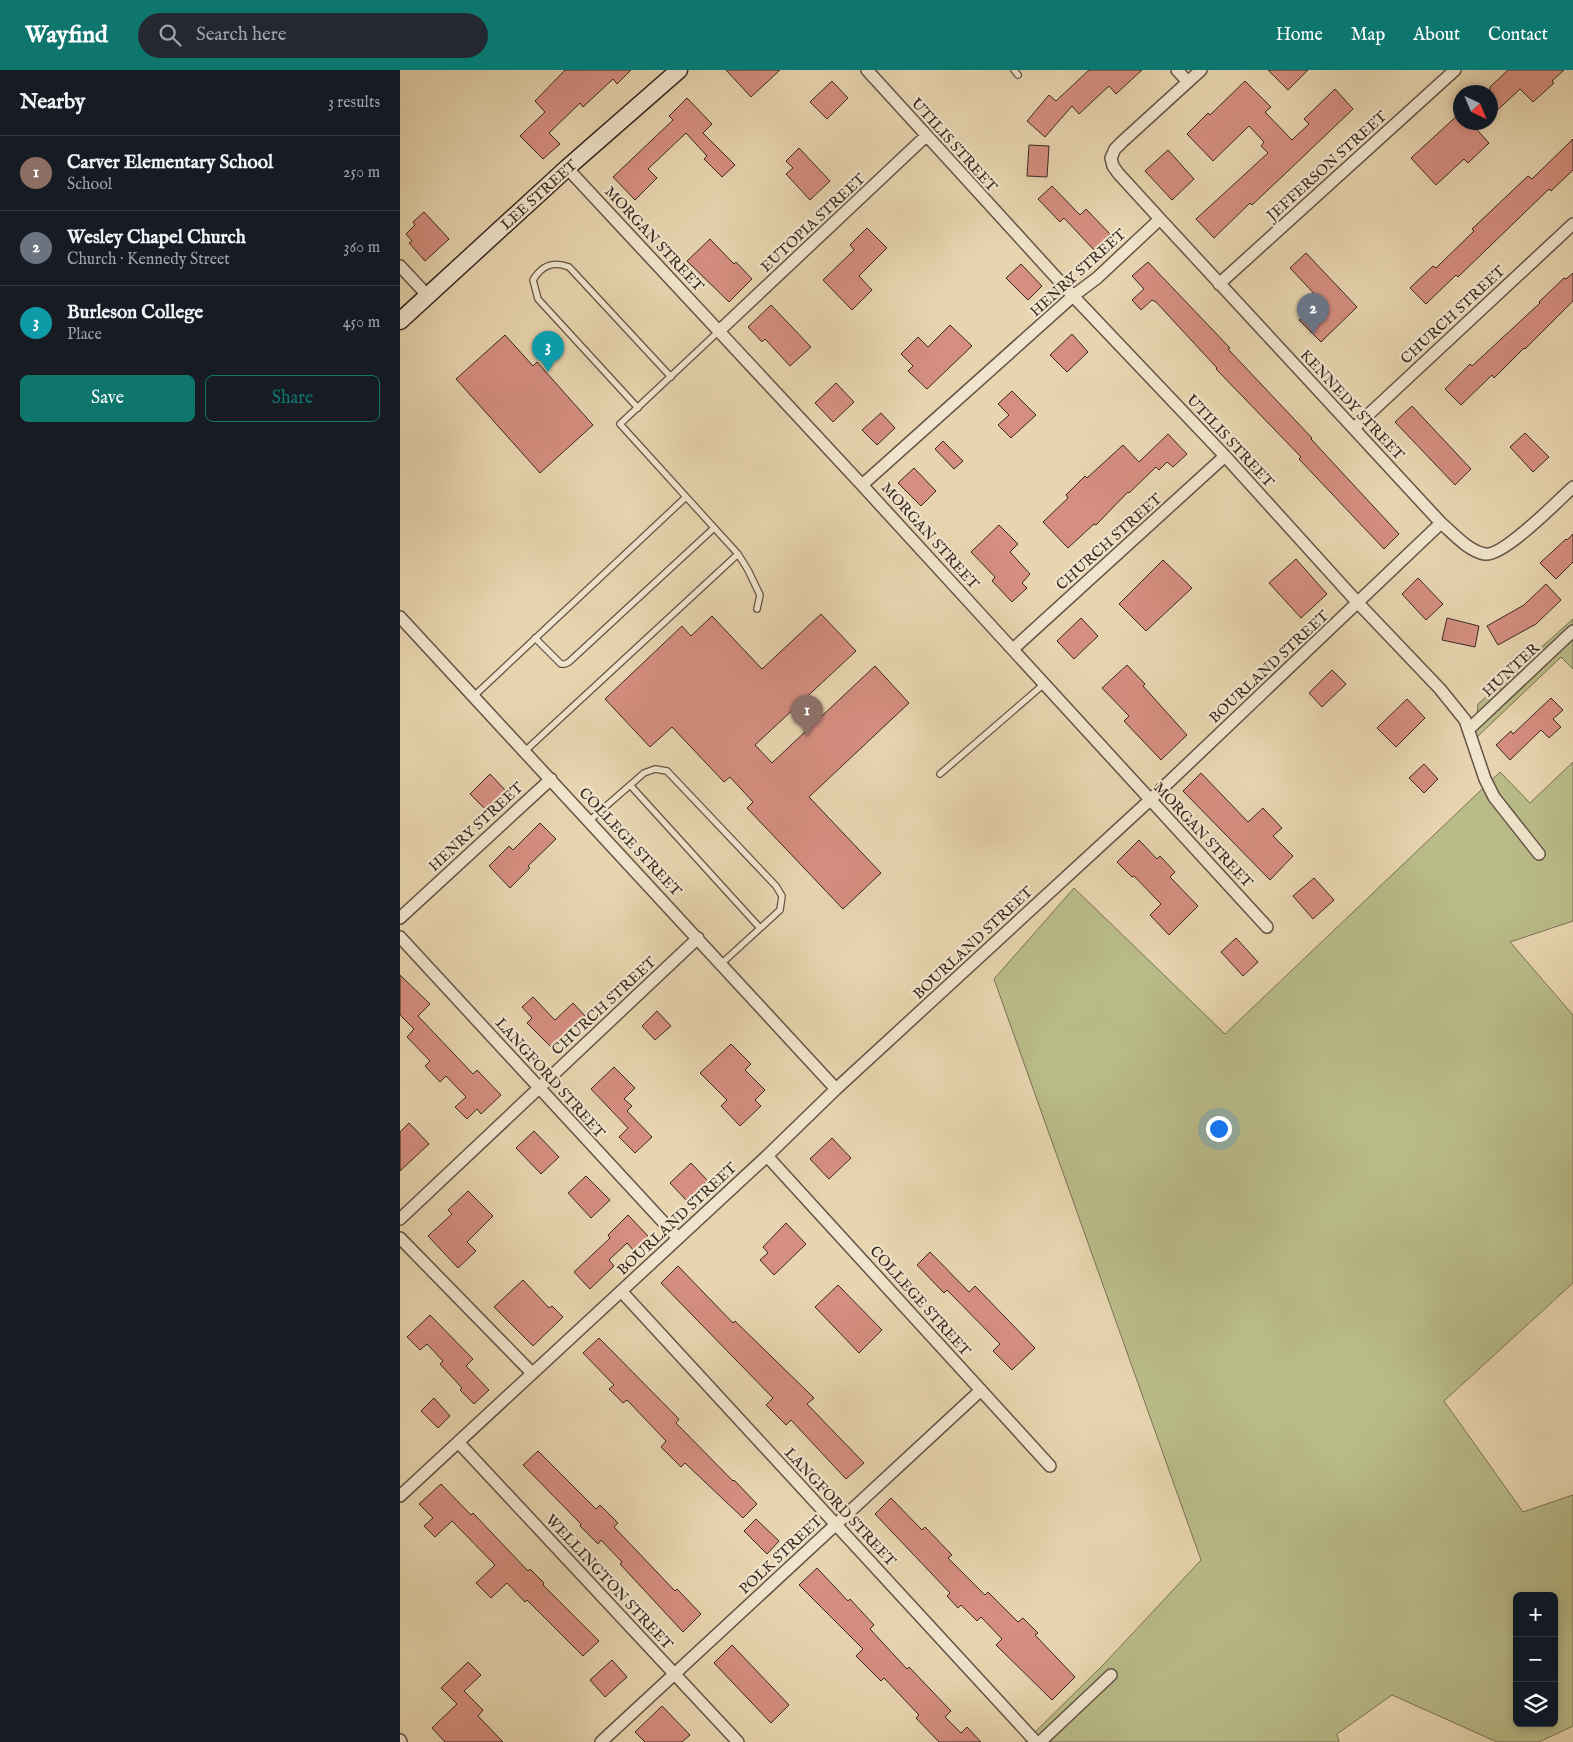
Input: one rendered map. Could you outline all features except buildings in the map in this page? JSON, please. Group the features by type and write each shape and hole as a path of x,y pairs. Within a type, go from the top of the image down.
{"main road":[{"name":"LEE STREET","path":"400,321 567,168 679,70"}],"street":[{"name":"UTILIS STREET","path":"867,70 1073,296 1225,456 1358,603 1440,689 1465,720 1484,779 1494,797 1539,854"},
{"path":"1177,70 1188,82"},
{"path":"1160,219 1118,173 1111,158 1115,149 1122,142 1201,70"},
{"name":"JEFFERSON STREET","path":"1219,284 1455,70"},
{"name":"EUTOPIA STREET","path":"720,331 926,136"},
{"name":"MORGAN STREET","path":"567,168 720,331 1267,927"},
{"name":"KENNEDY STREET","path":"1160,219 1441,523"},
{"name":"HENRY STREET","path":"862,485 1073,296 1097,278 1160,219"},
{"name":"CHURCH STREET","path":"1354,428 1573,224"},
{"path":"400,266 428,296"},
{"name":"CHURCH STREET","path":"1013,649 1225,456"},
{"path":"1441,523 1472,550 1487,555 1495,553 1512,542 1573,487"},
{"name":"BOURLAND STREET","path":"400,1496 767,1156 836,1089 1150,800 1441,523"},
{"name":"COLLEGE STREET","path":"401,621 474,696 836,1089"},
{"name":"HUNTER","path":"1469,729 1573,631"},
{"name":"HENRY STREET","path":"400,918 551,779"},
{"name":"LANGFORD STREET","path":"400,938 678,1238"},
{"name":"CHURCH STREET","path":"400,1219 698,938"},
{"name":"COLLEGE STREET","path":"767,1156 1050,1466"},
{"path":"400,1238 532,1373"},
{"name":"LANGFORD STREET","path":"621,1291 1036,1742"},
{"name":"POLK STREET","path":"602,1742 981,1390"},
{"name":"WELLINGTON STREET","path":"458,1442 738,1742"},
{"path":"1040,1742 1111,1675"}],"lane":[{"path":"638,408 538,299 533,280 539,270 549,264 559,263 569,267 671,377"},
{"path":"720,331 620,424 738,554 760,595 756,610"},
{"path":"474,696 686,497"},
{"path":"535,638 557,661 565,664 714,528"},
{"path":"525,751 738,554"},
{"path":"940,774 1044,684"},
{"path":"589,821 644,773 654,769 667,771 776,886 782,896 780,910 721,964"},
{"path":"630,785 760,928"}],"green space":[{"path":"1573,619 1573,669 1561,657 1475,739 1478,704"},
{"path":"1573,762 1573,921 1510,942 1573,1015 1573,1283 1444,1401 1523,1512 1573,1495 1573,1726 1539,1742 1497,1742 1392,1695 1337,1734 1339,1742 1025,1742 1104,1664 1201,1560 994,979 1074,888 1225,1034 1500,772 1530,803"}],"place":[{"name":"Wesley Chapel Church","path":"1313,334"},
{"name":"Burleson College","path":"548,372"},
{"name":"Carver Elementary School","path":"807,736"}]}
